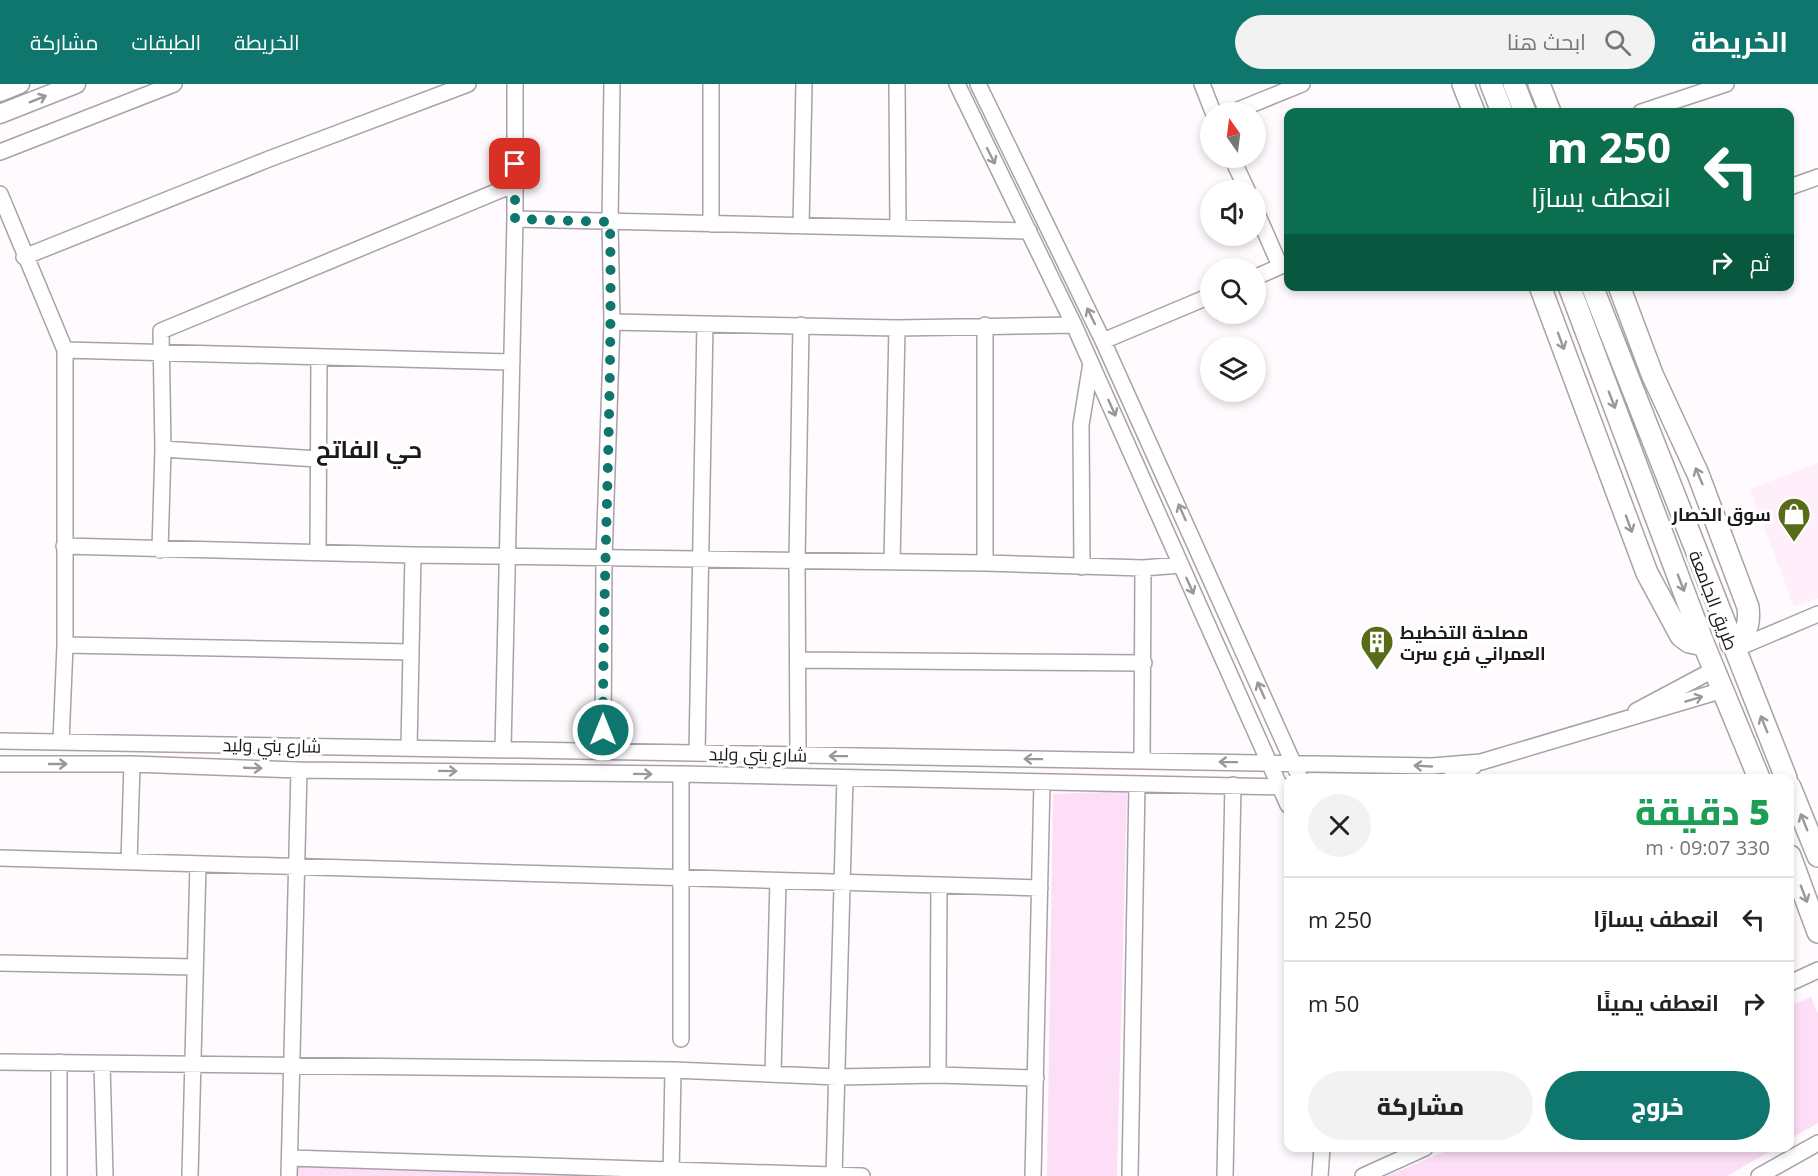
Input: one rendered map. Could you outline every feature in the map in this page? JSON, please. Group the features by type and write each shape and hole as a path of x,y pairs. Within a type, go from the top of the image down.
{"highway":[{"path":"1463,84 1472,108"},
{"path":"1491,84 1500,108"},
{"path":"1514,84 1523,108"},
{"path":"1526,84 1535,108"},
{"path":"1539,84 1548,108"},
{"path":"1542,291 1647,573 1681,636 1710,656"},
{"name":"طريق الجامعة","path":"1571,291 1723,690 1757,774"},
{"name":"طريق الجامعة","path":"1594,291 1732,647 1784,774"},
{"path":"1621,291 1652,374 1706,494 1748,608 1747,629 1732,647"},
{"path":"1794,797 1818,856"},
{"path":"1794,867 1818,932"}],"main road":[{"path":"0,92 20,84"},
{"path":"0,114 76,84"}],"street":[{"path":"0,152 174,84"},
{"path":"24,257 269,159 468,84"},
{"path":"503,749 515,219 515,84"},
{"path":"603,752 604,559 612,322 610,222 612,84"},
{"path":"711,84 711,224"},
{"path":"801,226 804,84"},
{"path":"897,84 898,228"},
{"path":"957,84 1074,325 1270,762 1284,787"},
{"path":"978,84 1103,341 1298,774"},
{"path":"1202,84 1209,102"},
{"path":"1258,102 1302,84"},
{"path":"1653,108 1726,84"},
{"path":"981,136 998,128"},
{"path":"1794,186 1818,177"},
{"path":"160,550 163,449 163,353 159,337 161,331 515,184"},
{"path":"0,194 24,257 65,350 65,645 61,742"},
{"path":"515,219 1029,231"},
{"path":"1266,230 1284,265 1266,273"},
{"path":"1103,341 1200,300"},
{"path":"612,322 897,328 1074,325"},
{"path":"697,753 705,324"},
{"path":"798,755 800,660 797,560 801,325"},
{"path":"985,326 985,563"},
{"path":"892,562 897,328"},
{"path":"65,350 512,362"},
{"path":"318,553 319,357"},
{"path":"1082,567 1081,425 1091,363"},
{"path":"163,449 318,459"},
{"path":"1137,464 1156,456"},
{"path":"64,546 604,559 985,563 1143,568 1181,565"},
{"path":"409,748 413,555"},
{"path":"1142,760 1143,568"},
{"path":"1732,647 1818,614"},
{"path":"65,645 411,652"},
{"path":"1624,718 1710,656"},
{"path":"800,660 1144,663"},
{"path":"1458,774 1481,762 1723,690"},
{"name":"شارع بني وليد","path":"0,741 1432,766 1481,762"},
{"name":"شارع بني وليد","path":"0,764 132,764 299,770 681,774 1284,787"},
{"path":"129,862 132,764"},
{"path":"289,1176 299,770"},
{"path":"681,774 681,1039"},
{"path":"834,1176 845,778"},
{"path":"1033,1176 1042,782"},
{"path":"1130,1176 1137,783"},
{"path":"1225,1176 1233,785"},
{"path":"0,858 1040,888"},
{"path":"190,1176 198,864"},
{"path":"773,1073 778,881"},
{"path":"938,1075 939,885"},
{"path":"0,963 194,968"},
{"path":"1794,981 1818,970"},
{"path":"0,1062 673,1070 838,1077 938,1075 1036,1078"},
{"path":"59,1062 59,1176"},
{"path":"102,1064 105,1176"},
{"path":"671,1173 673,1070"},
{"path":"1759,1176 1818,1143"},
{"path":"1320,1176 1322,1152"},
{"path":"1363,1176 1416,1152"},
{"path":"290,1158 671,1173 862,1176"}],"shaded area":[{"name":"سوق الخصار","path":"1818,463 1818,598 1794,607 1750,489"},
{"path":"1127,791 1117,1176 1047,1176 1053,794"},
{"path":"1811,997 1818,1014 1818,1123 1794,1137 1794,1004"},
{"path":"1444,1152 1769,1152 1727,1176 1387,1176"},
{"path":"288,1156 670,1176 287,1176"}],"place":[{"name":"سوق الخصار","path":"1794,543"},
{"name":"مصلحة التخطيط العمراني فرع سرت","path":"1377,671"}],"district":[{"name":"حي الفاتح","path":"369,448"}],"route":[{"path":"515,164 515,219 610,222 612,322 604,559 603,730"}]}
